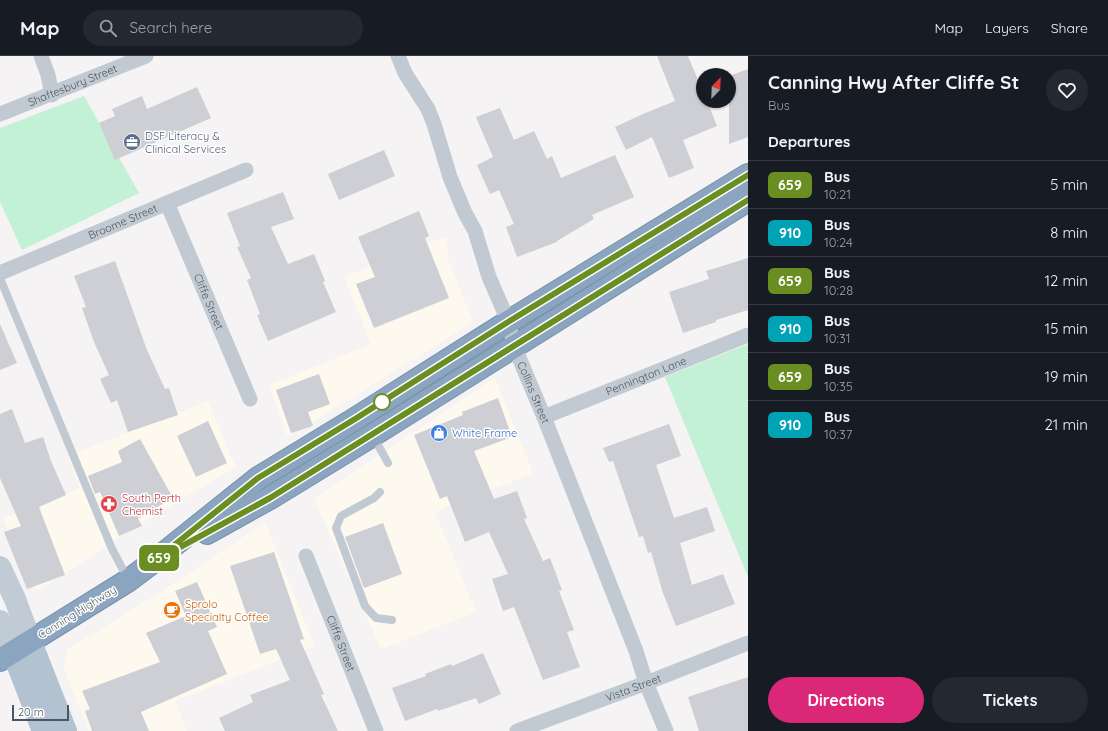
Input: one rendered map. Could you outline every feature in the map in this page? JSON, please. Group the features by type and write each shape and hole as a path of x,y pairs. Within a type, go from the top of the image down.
{"highway":[{"name":"Canning Highway","path":"6,657 129,580 258,478 748,175"},
{"name":"Canning Highway","path":"153,562 270,498 748,200"}],"main road":[{"path":"0,568 15,599 66,731"},
{"path":"0,621 6,657 43,731"}],"street":[{"path":"40,56 48,75 52,95"},
{"name":"Shaftesbury Street","path":"0,114 52,95 146,56"},
{"name":"Collins Street","path":"398,56 405,73 428,109 434,124 450,177 465,214 475,231 489,277 508,322 520,360 544,417 633,644 646,683 666,731"},
{"name":"Broome Street","path":"0,273 246,170"},
{"name":"Cliffe Street","path":"167,203 250,399"},
{"name":"Pennington Lane","path":"544,417 748,335"},
{"name":"Cliffe Street","path":"306,556 376,731"},
{"name":"Vista Street","path":"517,731 748,643"}],"lane":[{"path":"0,278 112,549 129,580"},
{"path":"373,435 388,463"},
{"path":"380,492 374,498 341,516 336,528 365,606 376,618 392,620"}],"shaded area":[{"path":"447,236 448,259 473,322 321,417 287,436 269,385 371,344 344,277"},
{"path":"495,378 533,473 435,512 476,612 381,649 314,499"},
{"path":"208,401 236,467 124,534 41,589 35,589 3,519 80,488 68,456"},
{"path":"265,522 315,646 175,701 187,731 89,731 64,670 67,650 162,591"}],"green space":[{"path":"84,96 139,193 22,250 0,202 0,128"},
{"path":"748,344 748,577 665,377"}],"building":[{"path":"657,56 688,56 696,75 696,108 710,108 717,126 683,140 694,168 669,178 652,137 626,150 615,127 675,101"},
{"path":"748,69 748,137 729,144 729,108 736,108 736,73"},
{"name":"DSF Literacy & Clinical Services","path":"197,87 211,118 115,160 99,123 115,116 112,109 142,96 147,109"},
{"path":"500,108 514,140 534,131 547,159 552,156 561,178 615,155 634,197 592,215 594,219 557,242 517,257 506,227 514,224 499,190 490,194 477,165 493,157 476,117"},
{"path":"384,150 395,176 339,200 328,174"},
{"path":"283,192 294,219 271,227 288,264 314,254 325,281 323,282 336,312 268,341 257,315 260,314 247,280 251,278 237,247 240,246 227,213"},
{"path":"419,211 429,236 425,238 449,298 374,328 356,284 375,277 358,237"},
{"path":"748,258 748,310 716,320 716,322 683,333 669,292 709,279 706,271"},
{"path":"115,261 147,350 165,389 169,388 178,415 128,432 117,400 111,403 100,379 109,375 94,342 82,308 86,307 74,276"},
{"path":"0,324 17,363 0,370"},
{"path":"319,374 330,404 308,412 313,426 291,433 276,390"},
{"path":"498,398 512,437 474,451 494,499 517,491 527,518 524,519 543,561 550,558 562,590 559,591 574,630 567,632 580,667 543,680 514,607 503,611 492,579 508,574 489,532 465,542 447,496 440,499 414,435 463,415 462,412"},
{"path":"12,409 25,443 43,437 51,461 66,495 39,507 65,575 27,589 4,532 21,526 0,478 0,414"},
{"path":"208,421 227,463 196,477 177,436"},
{"path":"669,424 681,456 656,465 674,518 707,507 715,531 680,543 692,585 723,574 735,604 676,626 663,593 651,552 648,553 643,536 639,537 613,461 609,462 603,448"},
{"path":"140,439 173,498 138,518 142,526 119,536 100,492 95,494 88,476 122,462 118,451"},
{"path":"383,523 402,574 364,588 345,537"},
{"path":"274,552 304,639 300,640 324,694 321,695 338,731 225,731 219,718 253,702 250,695 290,680 276,649 260,654 230,566"},
{"path":"197,582 217,627 208,631 227,674 141,712 149,731 92,731 85,711 90,709 82,691 160,662 146,633 186,616 175,591"},
{"path":"483,653 501,694 479,704 476,698 438,711 437,709 405,721 392,688 426,676 425,674 451,664 452,666"},
{"path":"748,677 748,731 699,731 688,697"}],"bus line":[{"name":"659","path":"748,175 258,478 153,562 270,498 748,200"}],"place":[{"name":"DSF Literacy & Clinical Services","path":"132,142"},
{"name":"White Frame","path":"439,433"},
{"name":"South Perth Chemist","path":"109,504"},
{"name":"Sprolo Specialty Coffee","path":"172,610"}]}
